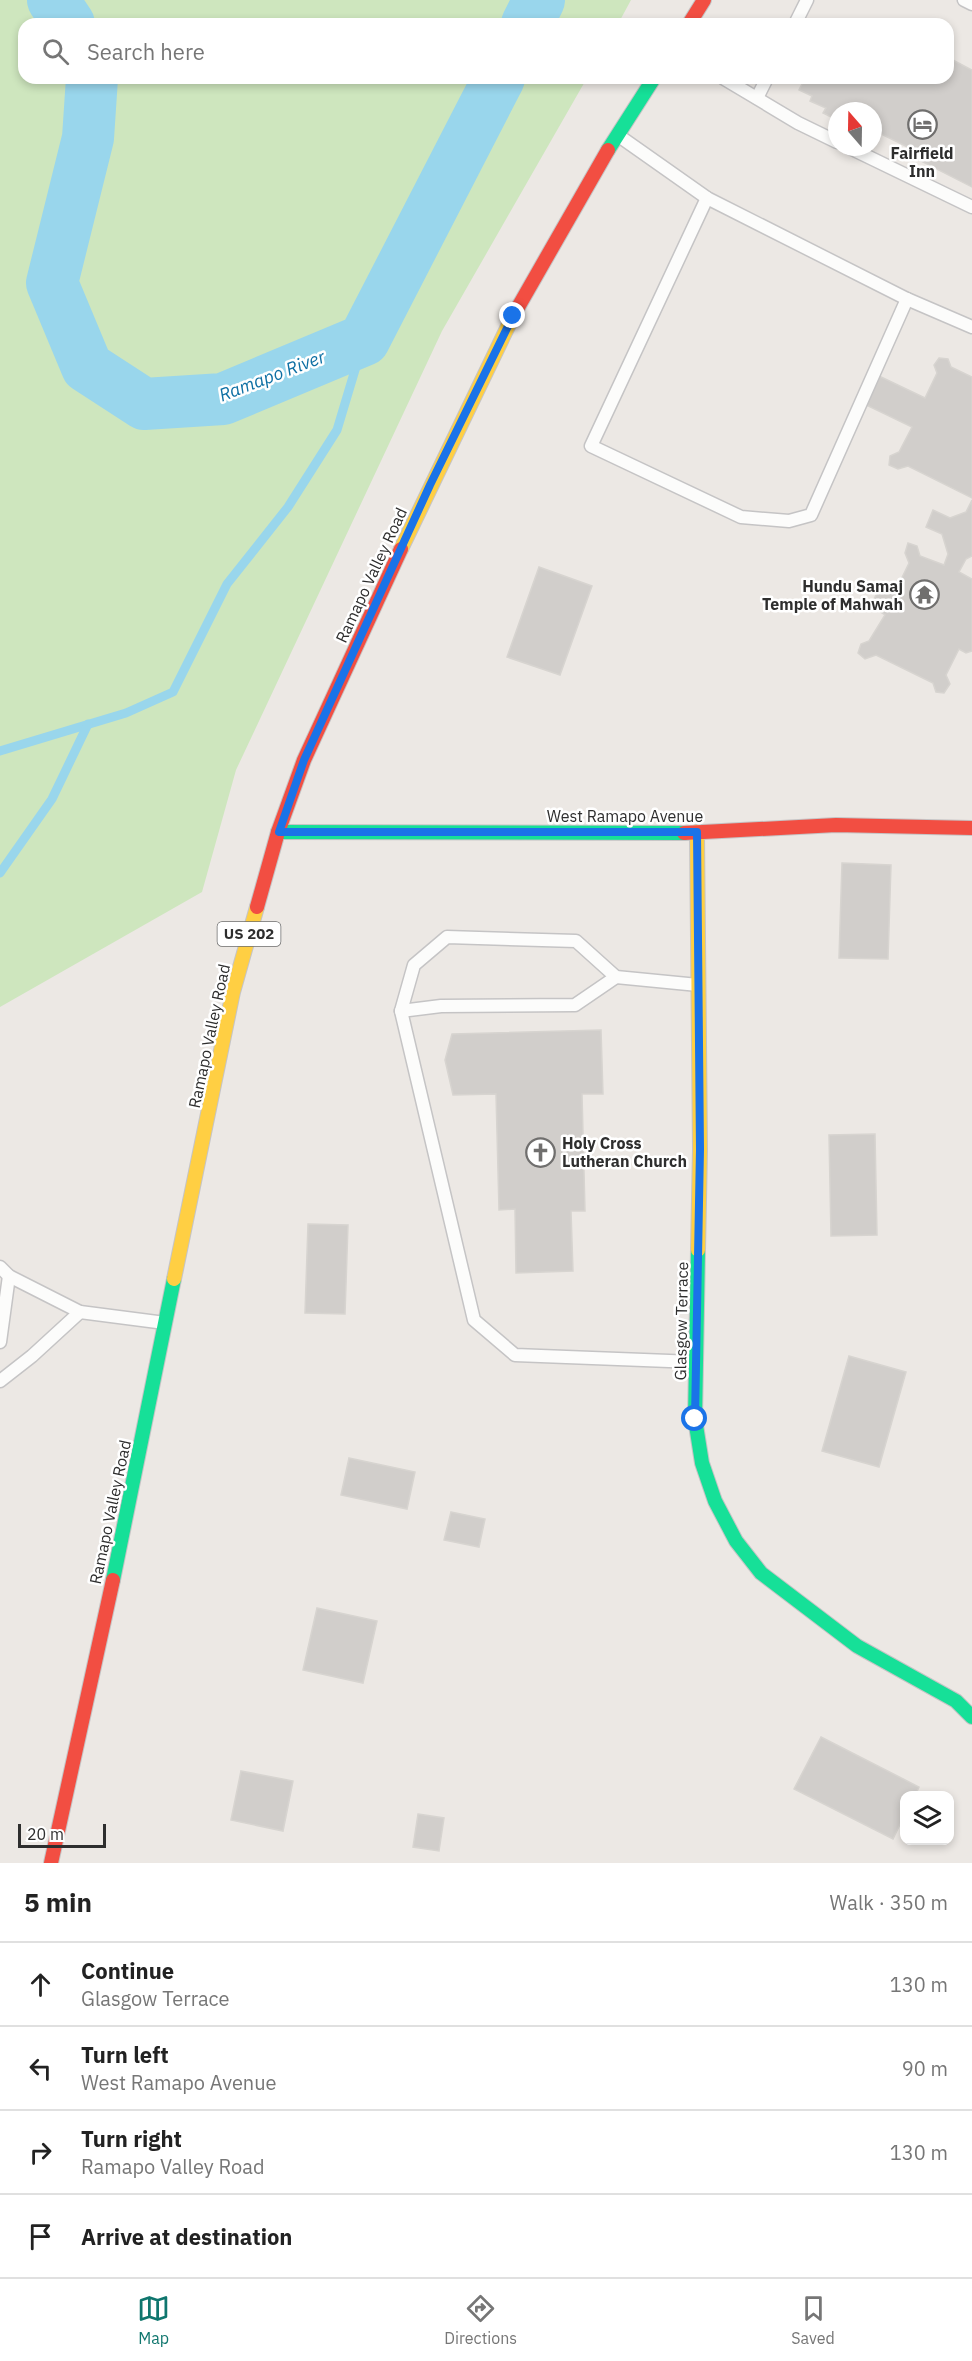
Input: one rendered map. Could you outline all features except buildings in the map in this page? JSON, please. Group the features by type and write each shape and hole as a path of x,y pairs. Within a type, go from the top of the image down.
{"main road":[{"path":"693,18 704,0"},
{"name":"Ramapo Valley Road","path":"51,1863 99,1647 234,992 279,832 304,760 435,475 513,316 650,84"},
{"name":"West Ramapo Avenue","path":"279,832 697,832 836,825 972,828"},
{"name":"Glasgow Terrace","path":"697,832 700,1149 695,1419 702,1463 715,1502 736,1541 761,1573 856,1646 956,1701 972,1717"}],"lane":[{"path":"798,18 807,0"},
{"path":"964,0 972,4"},
{"path":"733,84 798,123 828,138"},
{"path":"757,98 764,84"},
{"path":"618,135 707,198 907,299 972,327"},
{"path":"867,156 972,207"},
{"path":"707,198 591,446 741,517 789,521 811,515 907,299"},
{"path":"696,1362 515,1355 474,1320 401,1011 414,965 447,936 576,941 616,977 698,985"},
{"path":"401,1011 441,1006 575,1005 616,977"},
{"path":"0,1342 5,1272 80,1312 166,1323"},
{"path":"0,1381 32,1356 80,1312"}],"green space":[{"path":"0,0 631,0 621,18 18,18 18,84 584,84 442,331 236,770 202,892 0,1007"}],"waterway":[{"name":"Ramapo River","path":"53,0 65,18"},
{"name":"Ramapo River","path":"530,18 539,0"},
{"name":"Ramapo River","path":"92,84 88,138 52,283 87,367 144,404 223,399 364,340 496,84"},
{"path":"0,751 126,713 173,692 227,584 288,507 337,430 364,340"},
{"path":"0,873 52,799 88,724"}],"traffic: fast":[{"path":"608,150 650,84"},
{"path":"278,832 684,833"},
{"path":"698,1250 695,1419 702,1463 715,1501 736,1541 761,1573 857,1646 956,1701 972,1717"},
{"path":"113,1580 174,1279"}],"traffic: slow":[{"path":"401,549 513,316"},
{"path":"697,832 700,1149 698,1250"},
{"path":"174,1279 233,992 257,907"}],"traffic: jam":[{"path":"693,18 704,0"},
{"path":"513,316 608,150"},
{"path":"257,907 278,832 304,760 401,549"},
{"path":"684,833 836,825 972,828"},
{"path":"51,1863 113,1580"}],"place":[{"name":"Fairfield Inn","path":"922,125"},
{"name":"Hundu Samaj Temple of Mahwah","path":"924,595"},
{"name":"Holy Cross Lutheran Church","path":"541,1152"}],"route":[{"path":"513,316 430,485 304,760 279,832 658,834 697,832 700,1149 695,1419"}]}
